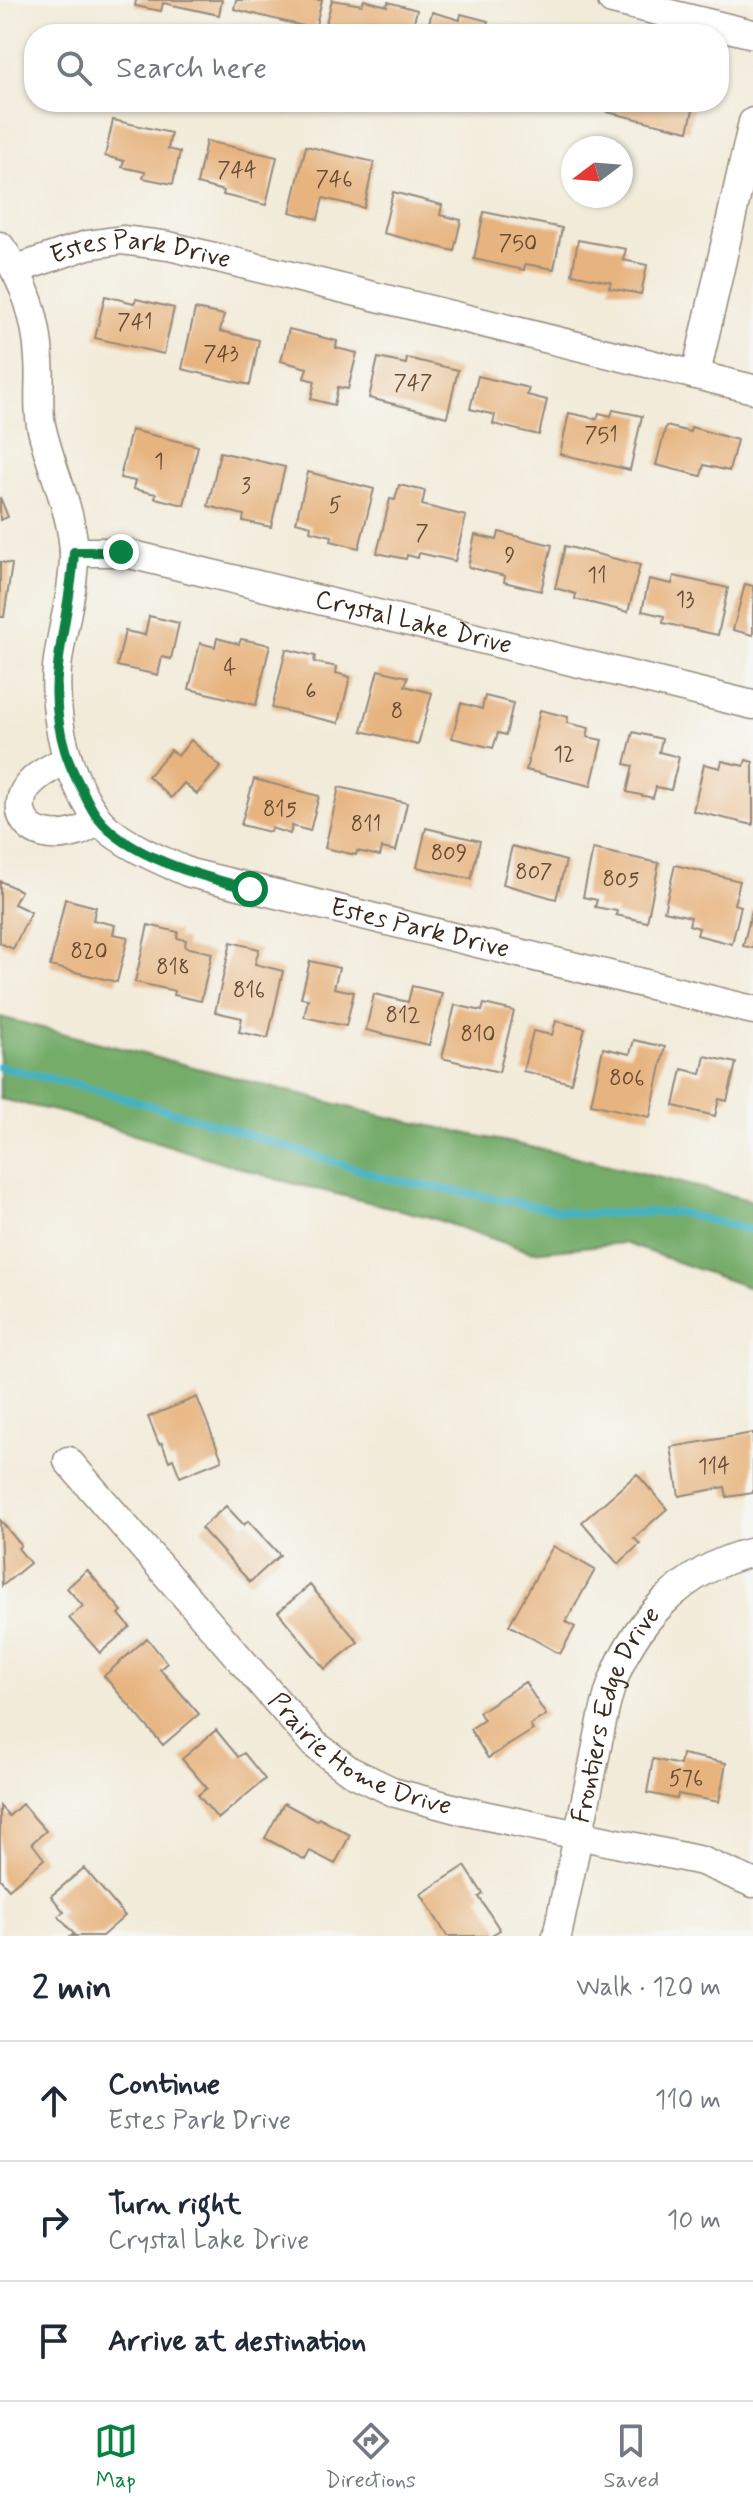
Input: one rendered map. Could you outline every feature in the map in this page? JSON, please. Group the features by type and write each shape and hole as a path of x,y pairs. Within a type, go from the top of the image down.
{"street":[{"path":"612,0 712,24"},
{"path":"729,28 753,34"},
{"path":"696,374 753,122"},
{"name":"Estes Park Drive","path":"753,389 169,246 122,240 87,245 17,269 37,329 40,420 68,519 74,552 72,591 57,668 58,710 68,759 99,821 154,858 190,873 753,1010"},
{"path":"0,246 17,269"},
{"name":"Crystal Lake Drive","path":"74,552 121,552 753,705"},
{"path":"68,759 39,774 25,789 20,803 23,822 35,832 49,834 76,833 99,821"},
{"name":"Prairie Home Drive","path":"68,1461 314,1744 350,1771 396,1793 464,1811 702,1861 753,1883"},
{"name":"Frontiers Edge Drive","path":"557,1936 610,1689 627,1650 652,1612 678,1587 732,1556 753,1552"}],"green space":[{"path":"0,1017 379,1115 569,1155 753,1201 753,1289 624,1243 531,1252 429,1217 276,1179 64,1113 0,1099"}],"building":[{"path":"136,0 222,0 219,15 163,3 161,11 135,6"},
{"path":"236,0 322,0 316,24 295,24 234,9"},
{"path":"332,0 362,5 364,0 387,6 388,2 417,10 414,24 326,24"},
{"path":"432,12 460,20 461,14 488,21 487,24 429,24"},
{"path":"607,112 693,112 688,131"},
{"path":"113,120 171,133 168,149 180,152 173,184 143,178 145,172 122,167 124,161 105,156"},
{"path":"206,141 277,157 266,205 223,195 224,191 197,184"},
{"path":"306,146 374,162 364,208 323,198 318,219 290,212"},
{"path":"393,192 442,205 440,215 461,220 454,251 383,233"},
{"path":"484,212 562,228 554,269 525,264 524,270 474,259"},
{"path":"578,240 626,249 623,260 647,265 641,294 609,288 611,282 572,274"},
{"path":"105,296 174,308 164,354 95,338"},
{"path":"195,309 224,315 220,331 259,340 250,385 182,369"},
{"path":"289,329 337,341 336,348 357,353 348,389 338,387 334,405 311,399 315,381 304,378 307,368 281,361"},
{"path":"378,358 406,364 407,358 458,370 447,417 369,398"},
{"path":"478,376 529,388 527,395 547,400 539,435 493,424 495,415 470,409"},
{"path":"613,410 642,416 630,470 560,454 569,413 597,419 599,413 611,416"},
{"path":"666,426 690,432 691,427 737,440 729,471 704,465 701,476 656,465"},
{"path":"131,430 198,446 184,505 133,489 135,481 120,478"},
{"path":"220,452 285,467 271,527 243,521 244,515 208,506"},
{"path":"308,472 374,489 359,548 331,541 332,536 310,531 311,526 296,522"},
{"path":"399,485 425,491 422,505 466,516 455,561 419,553 418,558 407,555 406,559 377,553 390,499 395,500"},
{"path":"0,497 8,517 0,520"},
{"path":"499,532 552,545 541,591 504,582 505,576 468,567 475,535 497,540"},
{"path":"565,546 640,565 628,612 575,599 576,594 555,588"},
{"path":"0,562 12,564 4,617 0,617"},
{"path":"674,576 728,588 718,635 663,623 664,616 642,611 649,579 672,584"},
{"path":"745,584 753,586 753,635 733,630"},
{"path":"149,616 179,623 171,659 162,657 158,675 117,666 125,631 145,635"},
{"path":"217,638 239,644 241,639 270,645 256,705 189,689 200,643 215,647"},
{"path":"286,649 315,656 314,662 337,667 336,673 350,677 339,723 272,708"},
{"path":"378,670 408,677 405,686 432,693 418,745 362,731"},
{"path":"485,696 513,703 506,735 498,733 493,748 452,738 461,703 482,709"},
{"path":"540,710 568,717 567,723 589,728 587,737 602,740 591,786 526,770"},
{"path":"633,732 662,739 659,752 679,757 671,790 656,787 653,798 627,792 633,766 625,764"},
{"path":"191,740 221,767 197,794 184,783 171,798 148,776 171,750 178,756"},
{"path":"746,760 753,762 753,825 693,811 704,764 720,768 722,761 744,766"},
{"path":"254,779 319,796 310,831 292,826 290,834 271,828 270,832 241,825"},
{"path":"339,787 407,803 396,851 382,848 380,856 357,851 356,855 325,848"},
{"path":"426,828 480,841 471,879 417,867"},
{"path":"512,846 566,861 556,899 503,884"},
{"path":"593,849 659,863 647,922 595,907 597,900 583,897"},
{"path":"675,865 740,881 734,904 741,906 732,944 697,935 699,928 689,925 691,917 664,911"},
{"path":"0,881 21,891 14,904 31,912 13,949 0,943"},
{"path":"65,899 96,907 93,920 115,925 113,934 128,937 117,982 50,966"},
{"path":"753,910 753,948 743,946"},
{"path":"148,925 178,932 177,938 186,940 185,947 212,953 201,1001 174,995 175,991 135,982"},
{"path":"231,942 259,949 255,964 283,971 268,1038 239,1032 242,1018 215,1012"},
{"path":"310,961 339,968 334,988 354,992 346,1026 304,1017 308,999 301,998"},
{"path":"412,986 442,993 429,1045 366,1030 374,994 408,1002"},
{"path":"484,1004 514,1011 499,1072 442,1058 455,1005 482,1011"},
{"path":"556,1021 585,1028 571,1083 523,1071 533,1031 552,1035"},
{"path":"634,1040 665,1047 650,1117 591,1104 603,1048 630,1054"},
{"path":"705,1056 736,1063 727,1101 719,1099 715,1116 674,1106 682,1069 701,1074"},
{"path":"197,1397 222,1460 180,1477 173,1459 169,1461 162,1443 159,1444 148,1417"},
{"path":"753,1433 753,1493 727,1497 725,1487 679,1496 671,1447"},
{"path":"637,1474 667,1509 634,1538 640,1544 618,1564 582,1522"},
{"path":"226,1506 244,1525 248,1521 280,1555 250,1582 201,1528"},
{"path":"0,1520 21,1545 18,1548 30,1563 2,1586"},
{"path":"553,1546 595,1570 566,1622 575,1627 560,1654 509,1625"},
{"path":"87,1570 122,1611 119,1614 130,1627 100,1653 69,1618 83,1606 67,1588"},
{"path":"310,1585 358,1642 325,1669 278,1612"},
{"path":"147,1638 167,1663 160,1669 199,1714 163,1745 104,1676"},
{"path":"525,1682 546,1715 530,1725 533,1730 488,1758 470,1729 484,1720 479,1712"},
{"path":"216,1730 238,1757 244,1753 265,1779 218,1819 198,1795 207,1788 182,1759"},
{"path":"682,1754 726,1763 719,1802 678,1794 677,1799 647,1793 653,1759 680,1765"},
{"path":"284,1803 350,1835 335,1864 310,1851 305,1860 265,1838"},
{"path":"22,1804 46,1831 32,1843 44,1859 9,1889 0,1879 0,1806 9,1816"},
{"path":"465,1866 483,1894 479,1897 500,1930 490,1936 447,1936 421,1894"},
{"path":"84,1868 125,1916 102,1936 71,1936 74,1934 58,1916 64,1912 51,1896"}],"waterway":[{"path":"0,1067 78,1085 209,1122 385,1178 579,1214 677,1212 753,1231"}],"route":[{"path":"121,552 74,552 72,591 57,668 63,744 72,769 99,821 116,834 154,858 190,873 250,889"}]}
